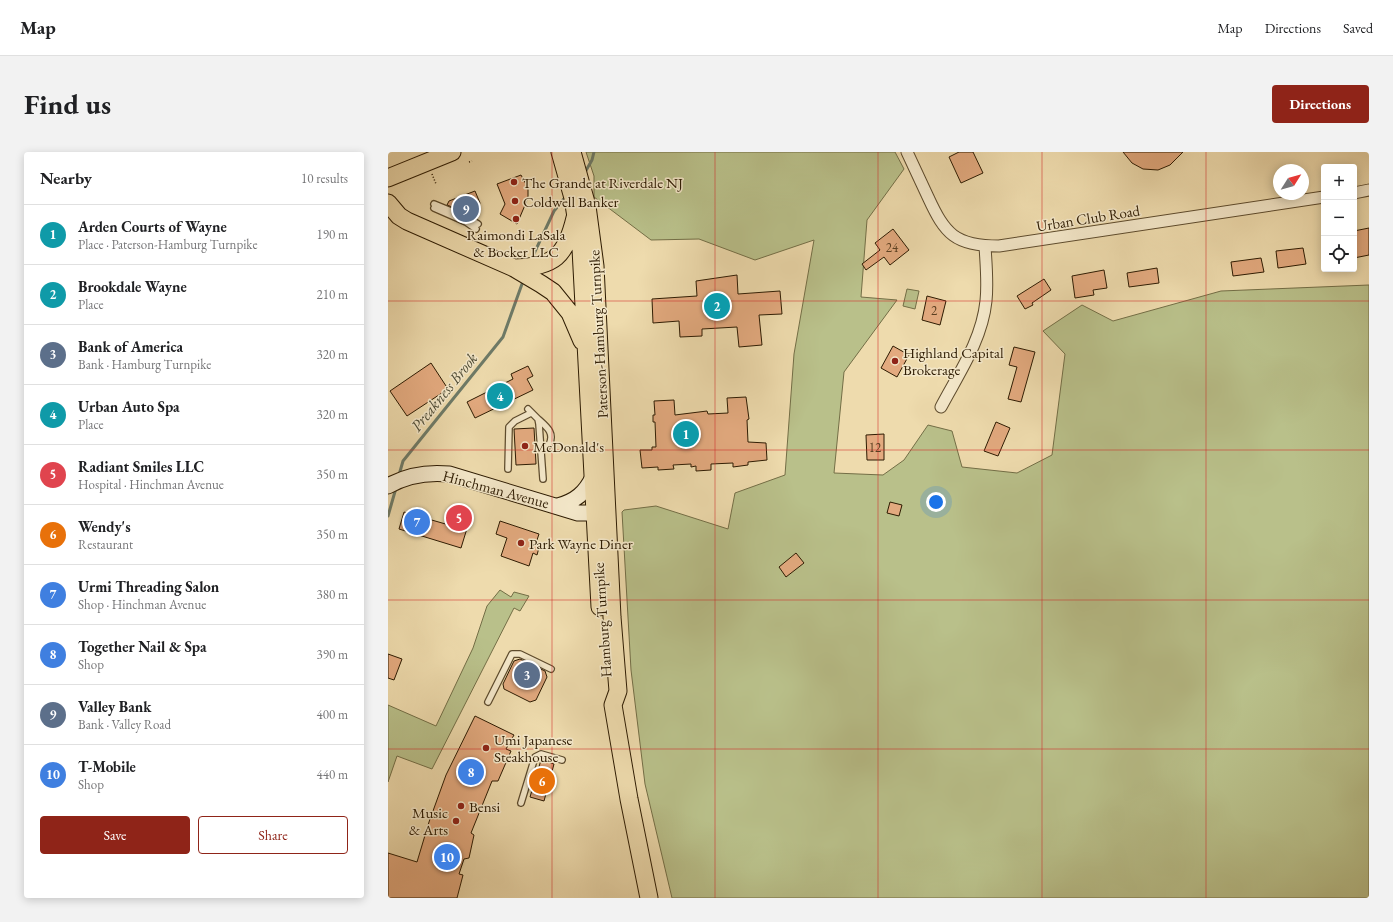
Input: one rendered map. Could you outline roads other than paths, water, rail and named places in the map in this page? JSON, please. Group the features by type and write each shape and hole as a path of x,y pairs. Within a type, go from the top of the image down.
{"main road":[{"path":"422,226 404,209 388,180 452,152"},
{"name":"Hamburg Turnpike","path":"560,152 575,190 583,265 594,477 601,511 604,669 607,692 613,705 628,799 648,898"},
{"name":"Paterson-Hamburg Turnpike","path":"572,152 575,190 591,232 595,266 601,511"},
{"path":"514,268 532,267 545,264 560,254 571,234 575,190"},
{"path":"388,203 403,219 422,226 514,268 541,284 561,300 570,313 587,354"}],"street":[{"name":"Urban Club Road","path":"906,152 935,214 944,227 960,239 985,246 999,246 1321,197"},
{"path":"1357,192 1369,190"},
{"path":"941,407 972,348 983,319 987,284 985,246"},
{"name":"Hinchman Avenue","path":"396,482 422,474 449,474 578,513 601,511"},
{"name":"Hinchman Avenue","path":"558,506 570,503 577,498 587,489 594,477"}],"lane":[{"path":"434,206 477,227"},
{"path":"508,469 509,427 529,411 549,428 552,437 549,445 541,452"},
{"path":"538,419 543,479"},
{"path":"488,702 512,654 520,654 551,669"},
{"path":"521,803 535,757 540,754 562,760"}],"waterway":[{"name":"Preakness Brook","path":"584,174 592,160 594,152"},
{"name":"Preakness Brook","path":"531,260 554,211 567,195"},
{"name":"Preakness Brook","path":"399,475 403,461 503,337 522,284"},
{"name":"Preakness Brook","path":"388,516 396,488"}],"place":[{"name":"The Grande at Riverdale NJ","path":"514,182"},
{"name":"Coldwell Banker","path":"515,201"},
{"name":"Valley Bank","path":"466,209"},
{"name":"Raimondi LaSala & Bocker LLC","path":"516,219"},
{"name":"Brookdale Wayne","path":"717,306"},
{"name":"Highland Capital Brokerage","path":"895,361"},
{"name":"Urban Auto Spa","path":"500,396"},
{"name":"Arden Courts of Wayne","path":"686,434"},
{"name":"McDonald's","path":"525,446"},
{"name":"Radiant Smiles LLC","path":"459,518"},
{"name":"Urmi Threading Salon","path":"417,522"},
{"name":"Park Wayne Diner","path":"521,543"},
{"name":"Bank of America","path":"527,675"},
{"name":"Umi Japanese Steakhouse","path":"486,748"},
{"name":"Together Nail & Spa","path":"471,772"},
{"name":"Wendy's","path":"542,781"},
{"name":"Bensi","path":"461,806"},
{"name":"Music & Arts","path":"456,821"},
{"name":"T-Mobile","path":"447,857"}]}
